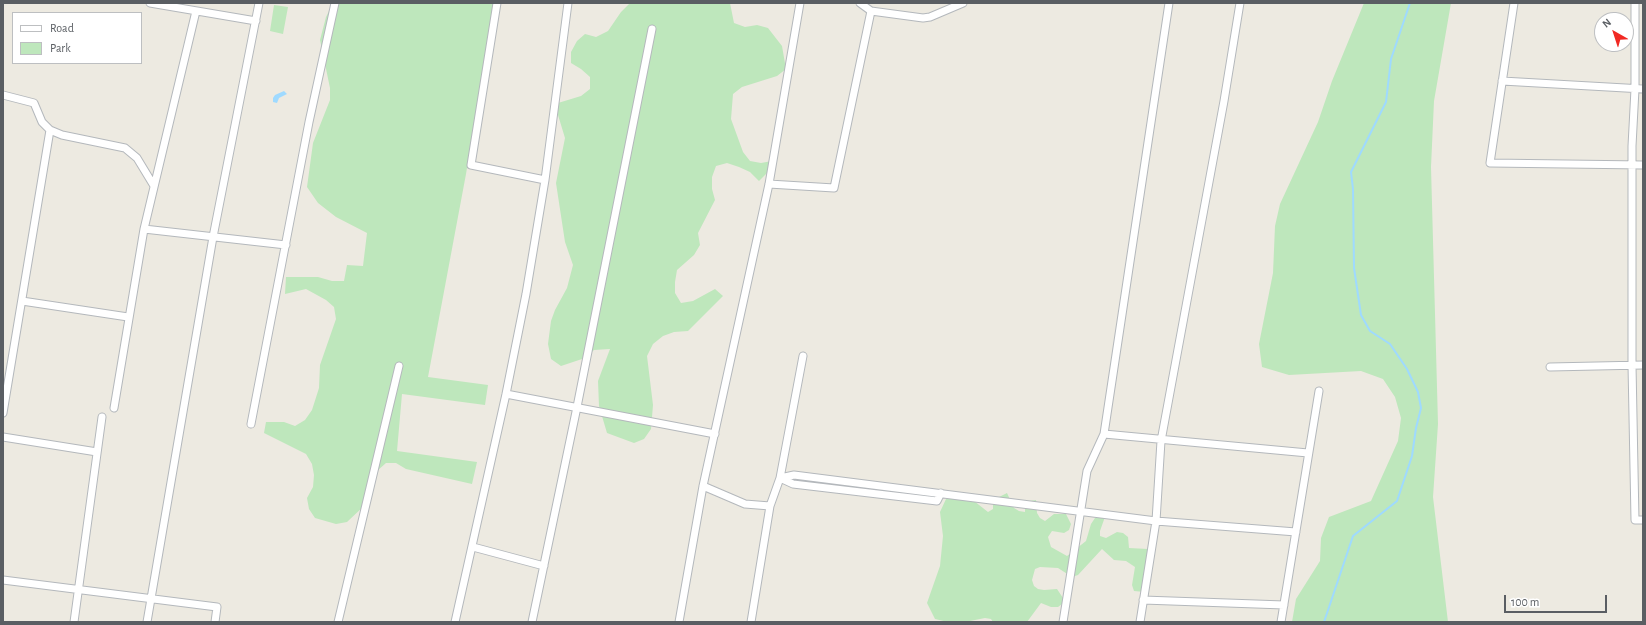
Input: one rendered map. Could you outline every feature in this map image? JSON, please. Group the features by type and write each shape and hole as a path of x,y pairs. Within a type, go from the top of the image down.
{"street":[{"path":"150,3 256,21"},
{"path":"147,622 213,237 259,3"},
{"path":"251,424 309,122 335,3"},
{"path":"497,3 471,165 545,180"},
{"path":"455,622 473,547 526,294 545,180 568,3"},
{"path":"679,622 703,486 769,184 800,3"},
{"path":"864,4 871,11 923,18 930,17 963,3"},
{"path":"1063,622 1087,471 1104,434 1169,3"},
{"path":"1140,622 1156,521 1161,441 1224,101 1240,3"},
{"path":"1514,3 1490,163 1643,164"},
{"path":"1635,3 1635,89 1632,165 1632,365 1635,520 1643,520"},
{"path":"114,408 128,317 144,229 196,11"},
{"path":"769,184 834,188 871,11"},
{"path":"532,622 578,407 652,28"},
{"path":"1502,81 1643,89"},
{"path":"3,95 34,103 42,122 50,130 62,135 125,148 137,158 154,186"},
{"path":"3,413 50,130"},
{"path":"144,229 286,244"},
{"path":"22,300 128,317"},
{"path":"751,622 770,506 780,478 803,356"},
{"path":"1550,367 1643,365"},
{"path":"338,622 399,366"},
{"path":"1281,622 1319,391"},
{"path":"506,394 715,434"},
{"path":"74,622 80,589 102,417"},
{"path":"1104,434 1161,441 1308,453"},
{"path":"3,436 97,452"},
{"path":"780,478 794,474 1081,510 1156,521 1296,532"},
{"path":"780,478 789,483 936,501 941,493"},
{"path":"703,486 745,504 770,506"},
{"path":"473,547 544,566"},
{"path":"3,580 217,608 215,622"},
{"path":"1143,600 1284,605"}],"green space":[{"path":"333,3 494,3 466,174 428,377 488,385 485,405 402,394 397,451 477,462 472,484 406,469 396,463 386,463 377,471 364,506 347,522 336,524 315,518 309,509 307,498 313,487 314,475 312,464 306,454 264,433 266,422 284,422 295,426 305,420 312,410 319,388 320,365 336,319 334,307 326,300 306,289 285,294 286,277 318,277 332,281 344,281 347,265 363,266 367,233 336,217 318,203 307,187 313,143 330,100 330,88 320,40 326,17"},
{"path":"630,3 730,3 734,23 745,27 757,25 768,28 782,46 786,69 777,76 742,87 733,94 731,119 743,152 750,161 761,163 772,161 767,173 759,181 750,172 739,167 727,163 716,166 712,177 712,189 715,200 698,233 700,245 694,255 677,270 675,293 681,303 693,301 715,289 723,296 688,331 674,332 663,336 653,344 647,356 653,405 651,429 644,439 634,443 607,433 599,406 598,381 610,349 594,350 585,358 561,366 551,359 548,344 551,321 567,288 573,265 565,242 556,183 565,138 558,115 558,103 581,96 590,89 590,77 571,63 571,52 577,41 585,34 596,37 608,31 621,12"},
{"path":"1364,3 1451,3 1434,101 1431,167 1438,424 1433,497 1448,622 1292,622 1296,599 1320,561 1321,538 1329,517 1371,501 1398,441 1401,418 1395,397 1383,379 1361,371 1289,375 1262,367 1259,344 1273,273 1275,226 1280,204 1318,122 1332,81"},
{"path":"274,5 288,7 283,34 270,31"},
{"path":"790,478 892,490 893,493 791,482"},
{"path":"1007,493 1014,508 1019,511 1025,512 1025,506 1029,501 1036,500 1037,513 1040,518 1045,521 1054,514 1066,514 1071,524 1069,530 1064,533 1052,531 1048,537 1051,547 1067,556 1086,541 1091,524 1095,518 1106,514 1100,531 1100,536 1106,538 1117,532 1123,533 1128,537 1129,548 1148,549 1150,560 1153,565 1145,592 1134,591 1132,585 1135,567 1126,561 1114,560 1102,549 1078,575 1072,577 1058,568 1040,567 1035,569 1032,580 1034,586 1038,589 1044,590 1057,589 1063,598 1062,604 1058,607 1051,607 1041,603 1027,622 993,622 991,619 985,618 965,622 948,622 935,619 927,603 940,566 943,536 940,512 946,499 949,498 974,501 988,512 993,509 993,502 997,498"}],"water":[{"path":"284,91 287,94 279,98 277,103 273,102 275,95"}],"waterway":[{"path":"1324,622 1353,536 1397,501 1412,456 1416,428 1421,408 1418,392 1407,369 1390,344 1370,331 1361,315 1354,268 1353,189 1351,172 1386,102 1391,59 1410,3"}]}
